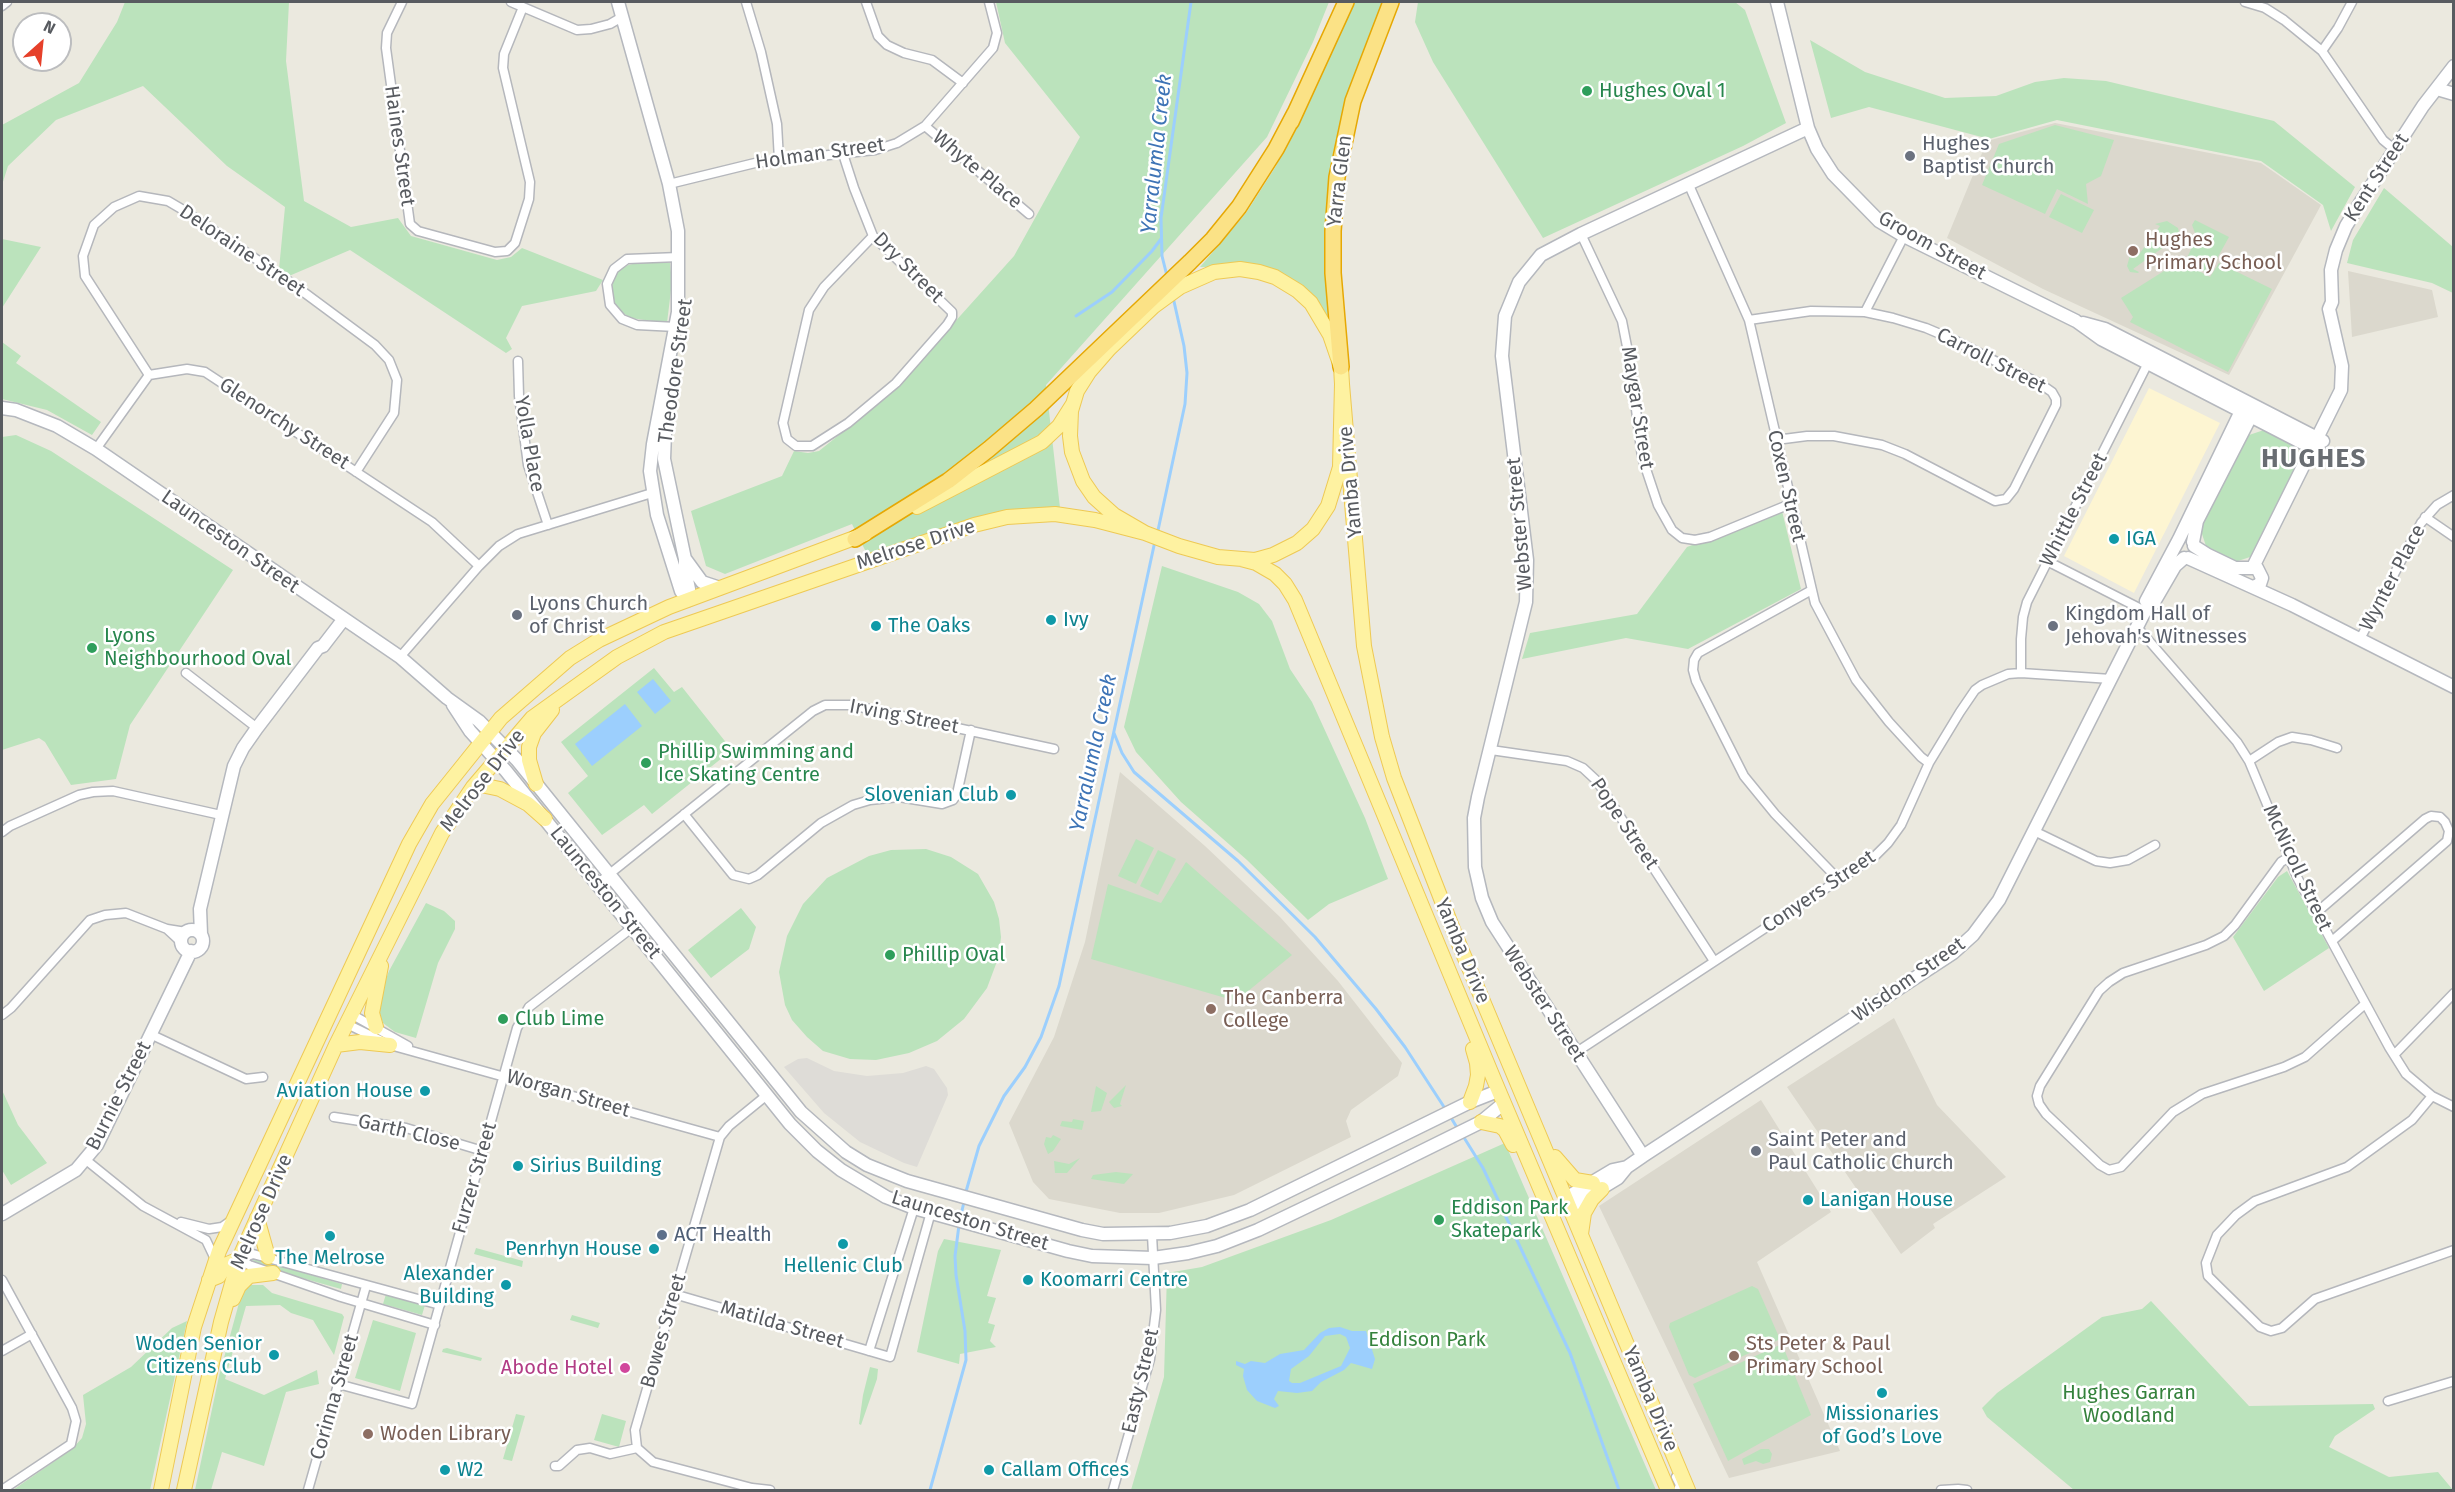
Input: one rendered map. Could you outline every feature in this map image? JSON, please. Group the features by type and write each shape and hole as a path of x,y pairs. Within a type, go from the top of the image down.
{"highway":[{"path":"855,539 948,481 989,449 1193,270 1258,185 1281,145 1346,2"},
{"name":"Yarra Glen","path":"1341,367 1333,273 1337,177 1353,101 1391,2"}],"main road":[{"name":"Theodore Street","path":"618,2 669,184 683,257 680,328 651,461 652,493 657,515 680,587 688,600"},
{"name":"Groom Street","path":"1777,2 1808,128 1817,149 1833,174 1879,221 1904,236 2076,321 2105,329 2150,358 2319,445"},
{"name":"Kent Street","path":"2253,576 2319,445 2345,403 2349,383 2335,307 2332,302 2333,260 2346,226 2395,150 2454,66"},
{"path":"2437,89 2454,94"},
{"name":"Webster Street","path":"1643,1156 1492,922 1482,898 1476,867 1474,818 1522,623 1527,582 1527,560 1502,356 1505,316 1511,297 1529,268 1541,255 1688,183 1808,128"},
{"path":"1193,270 1214,272 1240,269 1259,272 1284,281 1304,296 1322,319 1334,343 1341,367 1340,466 1332,497 1324,513 1313,530 1289,548 1260,559 1241,559"},
{"path":"1129,526 1094,497 1078,472 1070,436 1073,404 1081,384 1094,365 1150,306"},
{"name":"Yamba Drive","path":"1342,384 1364,646 1382,737 1409,822 1688,1491"},
{"name":"Theodore Street","path":"664,404 664,452 685,559 689,589 688,600"},
{"name":"Melrose Drive","path":"161,1491 194,1327 215,1260 231,1221 409,844 432,804 485,737 501,718 570,658 615,632 688,600 855,539 1041,442 1064,419 1073,404"},
{"name":"Launceston Street","path":"2,408 16,410 57,426 96,449 400,657 447,698 485,737 506,749 536,783 801,1112 840,1146 867,1165 907,1181 1082,1230 1102,1234 1152,1235 1207,1226 1250,1210 1465,1104 1501,1097"},
{"path":"2186,558 2193,554 2197,521 2248,410"},
{"name":"Wisdom Street","path":"1568,1203 1598,1186 1613,1170 1627,1167 1953,953 1974,935 1999,900 2145,611 2144,605 2248,410"},
{"path":"651,461 657,448 664,452 663,482 652,493"},
{"path":"652,493 671,491"},
{"name":"Melrose Drive","path":"184,1491 221,1322 239,1259 257,1218 336,1045 442,833 473,787 532,718 617,657 664,632 943,535 1007,517 1055,514 1081,517 1129,526 1179,546 1210,555 1241,559"},
{"path":"2253,576 2178,556 2177,543 2186,538 2224,564 2253,576 2292,605 2454,687"},
{"name":"Wisdom Street","path":"2145,611 2150,609 2175,566 2186,558"},
{"path":"685,559 702,582 720,588"},
{"name":"Yamba Drive","path":"1241,559 1256,563 1275,574 1289,589 1295,600 1548,1210 1668,1491"},
{"path":"664,632 681,617 688,600 705,608 743,603"},
{"name":"Burnie Street","path":"2,1214 76,1170 86,1160 105,1131 179,973 186,940 200,909 234,766 257,728 318,648 318,642 339,617"},
{"path":"536,783 529,760 529,747 534,733 572,689"},
{"name":"Launceston Street","path":"485,737 496,760 790,1124 828,1161 866,1186 914,1208 1080,1254 1153,1258 1217,1246 1258,1230 1476,1125 1501,1097"},
{"path":"473,787 489,786 507,793 528,804 545,819"},
{"name":"Burnie Street","path":"200,909 201,934"},
{"path":"195,930 201,934 203,941 201,947 186,940 195,930"},
{"path":"376,1027 372,1013 386,943"},
{"path":"1461,1001 1465,1028 1477,1063 1476,1086 1465,1104"},
{"path":"332,1010 349,1019"},
{"path":"336,1045 360,1042 390,1045"},
{"path":"767,1095 780,1086"},
{"path":"1501,1097 1519,1088"},
{"path":"1476,1125 1500,1126 1505,1130 1519,1157 1534,1176"},
{"path":"1541,1139 1566,1172 1575,1180 1598,1186 1584,1213 1581,1234"},
{"path":"1548,1210 1568,1203"},
{"path":"257,1218 268,1257"},
{"path":"209,1280 219,1276 225,1265 239,1259 234,1251 231,1221"},
{"path":"221,1322 239,1286 249,1276 273,1273"}],"street":[{"path":"2,6 7,2"},
{"name":"Haines Street","path":"402,2 387,33 386,48 410,224 418,231 495,252 507,250 515,243 529,199 530,182 503,68 504,54 523,7"},
{"path":"511,2 577,30 610,24 622,17"},
{"path":"746,2 777,124 779,160"},
{"path":"866,2 878,36 887,45 904,53 932,60 963,83"},
{"name":"Holman Street","path":"669,184 755,163 875,150 897,143 926,126 993,48 997,33 989,2"},
{"path":"2245,2 2265,8 2284,20 2322,51 2383,140 2395,150"},
{"path":"2322,51 2352,2"},
{"name":"Whyte Place","path":"926,126 1029,214"},
{"name":"Dry Street","path":"843,154 873,236 952,312 947,326 896,383 848,423 812,446 801,447 792,443 784,433 783,423 809,310 824,287 873,236"},
{"name":"Coxen Street","path":"1688,183 1749,320 1810,591 1821,618 1856,680 1889,722 1921,757 1929,762"},
{"name":"Deloraine Street","path":"149,375 85,276 83,256 94,225 114,207 139,196 168,201 185,211 300,289 375,345 389,360 397,380 394,413 356,472"},
{"name":"Maygar Street","path":"1581,234 1622,321 1630,362 1642,457 1658,505 1672,530 1682,538 1695,540 1710,537 1790,504"},
{"path":"1865,312 1904,236"},
{"name":"Theodore Street","path":"680,328 637,325 622,319 610,305 607,284 614,268 627,259 683,257"},
{"name":"Carroll Street","path":"1749,320 1811,311 1865,312 1926,328 1953,339 2042,384 2052,392 2056,399 2056,405 2014,489 2006,499 1995,501 1905,454 1855,438 1834,435 1776,440"},
{"name":"Whittle Street","path":"2022,673 2023,617 2027,602 2150,358"},
{"name":"Yolla Place","path":"519,361 519,396 528,465 548,525"},
{"name":"Glenorchy Street","path":"149,375 187,369 205,372 432,522 479,566"},
{"path":"96,449 149,375"},
{"path":"400,657 499,546 518,534 652,493"},
{"name":"Wynter Place","path":"2360,639 2425,517 2437,505 2454,495"},
{"path":"2425,517 2454,537"},
{"path":"2048,561 2145,611"},
{"path":"1810,591 1698,652 1693,670 1696,681 1744,776 1775,814 1839,879"},
{"name":"McNicoll Street","path":"2137,627 2236,742 2249,761 2316,913 2406,1074 2432,1096 2454,1107"},
{"path":"186,673 257,728"},
{"name":"Conyers Street","path":"1575,1053 1875,856 1901,825 1929,762 1975,690 2008,674 2111,679"},
{"name":"Irving Street","path":"597,884 813,711 825,705 851,705 1054,749"},
{"path":"684,814 733,875 749,879 758,875 821,823 853,805 870,800 899,797 942,804 953,800 957,794 971,730"},
{"path":"2249,761 2278,742 2292,737 2337,748"},
{"name":"Pope Street","path":"1491,750 1567,761 1583,768 1598,781 1714,961"},
{"path":"2,832 10,826 79,795 93,792 113,791 221,815"},
{"path":"2316,913 2425,819 2431,816 2440,817 2445,822 2449,831 2447,842 2332,941"},
{"path":"2034,831 2096,861 2110,863 2128,860 2155,845"},
{"path":"2289,856 2281,862 2235,925 2224,936 2206,945 2123,973 2109,982 2094,999 2040,1086 2037,1096 2039,1104 2046,1114 2100,1165 2109,1170 2121,1167 2173,1112 2202,1094 2284,1067 2305,1057 2365,1004"},
{"path":"2,1015 90,920 105,915 126,914 167,928 186,940"},
{"name":"Furzer Street","path":"338,1384 412,1404 517,1028 529,1007 633,927"},
{"path":"2394,1055 2454,993"},
{"name":"Worgan Street","path":"349,1019 376,1027 416,1051"},
{"name":"Worgan Street","path":"349,1019 390,1045 720,1137"},
{"path":"150,1034 246,1079 263,1077"},
{"name":"Bowes Street","path":"637,1448 635,1430 720,1137 729,1126 767,1095"},
{"path":"2432,1096 2412,1120 2347,1167 2255,1201 2236,1215 2217,1235 2206,1263 2208,1276 2260,1327 2271,1330 2287,1324 2315,1299 2454,1250"},
{"name":"Garth Close","path":"334,1117 406,1128 483,1151"},
{"path":"86,1160 143,1206 206,1240 215,1260"},
{"path":"869,1351 914,1208"},
{"name":"Matilda Street","path":"674,1294 890,1357 931,1212"},
{"path":"172,1220 209,1229 222,1227 231,1221"},
{"name":"Easty Street","path":"1113,1491 1150,1359 1156,1310 1152,1235"},
{"path":"239,1259 253,1254 268,1257 440,1305"},
{"path":"239,1259 249,1265 435,1325"},
{"path":"2,1280 72,1408 76,1421 71,1444 2,1490"},
{"name":"Corinna Street","path":"308,1491 366,1286"},
{"path":"2,1351 32,1334"},
{"path":"2388,1401 2454,1382"},
{"path":"555,1466 559,1466 578,1450 590,1448 610,1454 637,1448 653,1462 770,1491"},
{"path":"1673,1456 1674,1471 1680,1485 1678,1491"},
{"path":"1941,1491 1958,1489 1967,1491"}],"shaded area":[{"name":"Hughes Primary School","path":"2055,123 2261,163 2321,205 2229,375 2043,289 1947,238 1987,141"},
{"path":"2348,271 2432,290 2438,317 2352,337"},
{"path":"2149,388 2220,423 2134,593 2064,556"},
{"name":"The Canberra College","path":"1120,772 1205,846 1280,917 1338,981 1402,1063 1398,1076 1351,1110 1346,1121 1351,1137 1234,1195 1159,1213 1120,1213 1049,1199 1033,1182 1009,1123 1054,1037 1085,942"},
{"path":"1894,1018 1937,1105 2006,1177 1933,1224 1935,1228 1901,1254 1787,1087"},
{"path":"807,1058 834,1071 867,1076 903,1073 926,1066 934,1069 947,1088 948,1095 917,1167 860,1142 824,1113 784,1067 798,1059"},
{"name":"Sts Peter & Paul Primary School","path":"1761,1100 1831,1212 1757,1262 1840,1451 1729,1478 1599,1206"}],"green space":[{"path":"125,2 289,2 286,61 304,201 351,227 398,218 411,236 497,260 511,257 522,248 603,280 596,291 522,306 506,338 512,349 506,353 350,250 289,276 279,269 285,207 227,166 143,86 56,120 8,166 2,185 2,125 79,83 117,22"},
{"path":"996,2 1329,2 1313,42 1267,137 1046,385 1060,508 868,556 852,524 725,574 706,566 691,511 782,476 794,451 808,453 819,451 890,394 1014,256 1080,137 1005,43"},
{"path":"1350,2 1385,2 1352,85 1332,330 1298,289 1215,267 1200,267 1246,213 1276,166"},
{"name":"Hughes Oval 1","path":"1418,2 1735,2 1745,10 1786,123 1743,146 1543,238 1433,62 1415,22"},
{"path":"1810,40 1865,72 1945,98 1996,96 2035,82 2064,78 2106,81 2274,121 2355,187 2331,231 2323,205 2261,161 2057,120 1989,139 1869,107 1831,118"},
{"path":"2055,125 2114,140 2101,176 2086,184 2088,204 2057,189 2045,214 1982,185 1999,144"},
{"path":"2384,188 2453,247 2453,293 2432,283 2347,263 2353,240"},
{"path":"2061,194 2094,210 2082,233 2049,217"},
{"path":"2195,220 2229,237 2209,273 2185,262 2194,243 2195,233 2192,225"},
{"path":"2167,221 2178,228 2180,237 2177,245 2175,247 2168,244 2133,269 2138,273 2130,272 2127,266 2131,252 2140,253 2160,226 2155,224"},
{"path":"2,239 41,247 2,308"},
{"path":"647,261 670,263 672,282 667,323 630,318 618,309 611,295 613,280 617,272 628,265"},
{"path":"2180,261 2210,277 2219,263 2272,289 2228,372 2130,322 2133,317 2121,298"},
{"path":"2,342 21,356 16,363 101,422 92,435 47,410 2,399"},
{"path":"2264,430 2295,446 2299,465 2253,556 2235,562 2206,546 2200,528 2246,436"},
{"name":"Lyons Neighbourhood Oval","path":"16,435 51,451 233,570 130,725 116,779 71,785 45,742 39,738 2,750 2,437"},
{"path":"1782,511 1801,589 1688,649 1626,638 1522,659 1530,633 1637,614 1687,547"},
{"path":"1162,566 1238,592 1259,604 1272,621 1290,669 1312,702 1365,818 1388,879 1329,904 1308,920 1247,860 1181,802 1136,752 1124,727"},
{"name":"Phillip Swimming and Ice Skating Centre","path":"654,668 674,692 682,687 732,750 652,814 644,805 602,835 568,793 588,776 561,742"},
{"path":"1136,839 1154,848 1136,884 1118,876"},
{"name":"Phillip Oval","path":"926,849 951,857 978,874 994,902 1001,937 999,956 987,988 964,1019 937,1041 909,1053 876,1060 850,1059 823,1051 792,1020 785,1005 779,972 787,936 803,904 827,878 869,856 891,850"},
{"path":"1158,850 1176,859 1158,895 1140,886"},
{"path":"1186,862 1292,955 1236,1001 1091,959 1108,884 1161,903"},
{"path":"2287,871 2329,948 2264,991 2233,937 2278,877"},
{"path":"426,903 444,911 455,921 455,929 438,963 416,1038 395,1032 383,1023 379,1011 380,994 389,971"},
{"path":"741,908 756,927 749,949 711,978 688,950"},
{"path":"1126,1085 1120,1104 1122,1106 1114,1108 1109,1102"},
{"path":"1096,1086 1107,1093 1101,1111 1091,1112"},
{"path":"2,1090 18,1125 47,1163 11,1185 2,1170"},
{"path":"1073,1119 1084,1121 1082,1130 1060,1126 1062,1121 1072,1122"},
{"path":"1053,1135 1061,1139 1053,1151 1048,1154 1044,1144 1046,1137 1051,1138"},
{"name":"Eddison Park","path":"1505,1143 1656,1490 1131,1490 1164,1377 1167,1273 1202,1267 1331,1220"},
{"path":"1080,1158 1067,1173 1055,1173 1054,1161 1069,1164"},
{"path":"1116,1172 1133,1174 1124,1184 1091,1179 1093,1175"},
{"path":"944,1239 1001,1250 987,1296 996,1298 988,1323 995,1325 990,1341 996,1347 960,1354 959,1364 917,1352 938,1251"},
{"path":"476,1248 523,1261 522,1267 474,1254"},
{"path":"254,1258 342,1284 341,1289 252,1264"},
{"path":"247,1285 263,1285 272,1293 342,1314 344,1317 334,1355 313,1320 291,1313 280,1305 246,1306 225,1379 264,1395 317,1370 319,1384 286,1392 264,1466 222,1452 211,1490 195,1490 219,1376 242,1292"},
{"path":"1752,1286 1758,1289 1779,1337 1778,1340 1695,1378 1689,1375 1669,1327 1670,1323"},
{"path":"386,1294 425,1305 422,1315 383,1304"},
{"name":"Hughes Garran Woodland","path":"2151,1301 2249,1406 2373,1404 2375,1409 2335,1436 2329,1447 2389,1477 2438,1472 2453,1490 2074,1490 1987,1417 1982,1408 1997,1393 2102,1317 2142,1309"},
{"path":"572,1315 600,1323 598,1328 570,1320"},
{"path":"373,1320 416,1333 400,1391 355,1378"},
{"path":"187,1321 150,1490 13,1490 72,1449 82,1438 86,1424 83,1395 131,1367 172,1328"},
{"path":"1782,1344 1811,1415 1728,1461 1693,1384"},
{"path":"447,1348 482,1358 481,1361 442,1352"},
{"path":"870,1367 878,1369 877,1379 861,1425 859,1424 863,1395"},
{"path":"516,1414 525,1416 512,1461 503,1459"},
{"path":"602,1414 626,1421 619,1447 594,1440"},
{"path":"1761,1449 1769,1449 1772,1454 1770,1462 1763,1464 1756,1461 1744,1465 1742,1459"}],"water":[{"path":"653,679 671,701 655,714 637,692"},
{"path":"625,704 642,726 592,766 575,744"},
{"path":"1340,1327 1352,1331 1366,1331 1375,1359 1372,1369 1351,1363 1344,1370 1321,1382 1312,1391 1297,1393 1278,1391 1274,1399 1279,1406 1275,1408 1257,1401 1247,1390 1243,1376 1244,1369 1236,1365 1236,1361 1245,1364 1251,1361 1265,1363 1280,1354 1304,1350 1320,1333 1329,1328","holes":["1340,1334 1346,1337 1350,1348 1341,1366 1300,1383 1289,1381 1291,1369 1309,1356 1325,1336"]}],"waterway":[{"name":"Yarralumla Creek","path":"1167,276 1162,256 1161,218 1191,2"},
{"path":"1076,316 1112,292 1161,239"},
{"name":"Yarralumla Creek","path":"1157,535 1185,404 1187,373 1184,346 1173,297"},
{"name":"Yarralumla Creek","path":"965,1195 979,1146 1004,1096 1025,1067 1041,1037 1059,986 1155,541"},
{"path":"1114,733 1122,753 1134,772 1238,861 1315,937 1405,1047 1446,1110"},
{"path":"1450,1116 1459,1131"},
{"path":"1463,1136 1483,1168 1570,1353 1619,1490"},
{"name":"Yarralumla Creek","path":"960,1219 964,1202"},
{"name":"Yarralumla Creek","path":"930,1490 966,1360 965,1331 955,1256 959,1225"}],"place":[{"name":"Hughes Oval 1","path":"1587,91"},
{"name":"Hughes Baptist Church","path":"1910,156"},
{"name":"Hughes Primary School","path":"2133,251"},
{"name":"IGA","path":"2114,539"},
{"name":"Lyons Church of Christ","path":"517,615"},
{"name":"Ivy","path":"1051,620"},
{"name":"The Oaks","path":"876,626"},
{"name":"Kingdom Hall of Jehovah's Witnesses","path":"2053,626"},
{"name":"Lyons Neighbourhood Oval","path":"92,648"},
{"name":"Phillip Swimming and Ice Skating Centre","path":"646,763"},
{"name":"Slovenian Club","path":"1011,795"},
{"name":"Phillip Oval","path":"890,955"},
{"name":"The Canberra College","path":"1211,1009"},
{"name":"Club Lime","path":"503,1019"},
{"name":"Aviation House","path":"425,1091"},
{"name":"Saint Peter and Paul Catholic Church","path":"1756,1151"},
{"name":"Sirius Building","path":"518,1166"},
{"name":"Lanigan House","path":"1808,1200"},
{"name":"Eddison Park Skatepark","path":"1439,1220"},
{"name":"ACT Health","path":"662,1235"},
{"name":"The Melrose","path":"330,1236"},
{"name":"Hellenic Club","path":"843,1244"},
{"name":"Penrhyn House","path":"654,1249"},
{"name":"Koomarri Centre","path":"1028,1280"},
{"name":"Alexander Building","path":"506,1285"},
{"name":"Woden Senior Citizens Club","path":"274,1355"},
{"name":"Sts Peter & Paul Primary School","path":"1734,1356"},
{"name":"Abode Hotel","path":"625,1368"},
{"name":"Missionaries of God’s Love","path":"1882,1393"},
{"name":"Woden Library","path":"368,1434"},
{"name":"W2","path":"445,1470"},
{"name":"Callam Offices","path":"989,1470"}],"district":[{"name":"HUGHES","path":"2314,460"}]}
